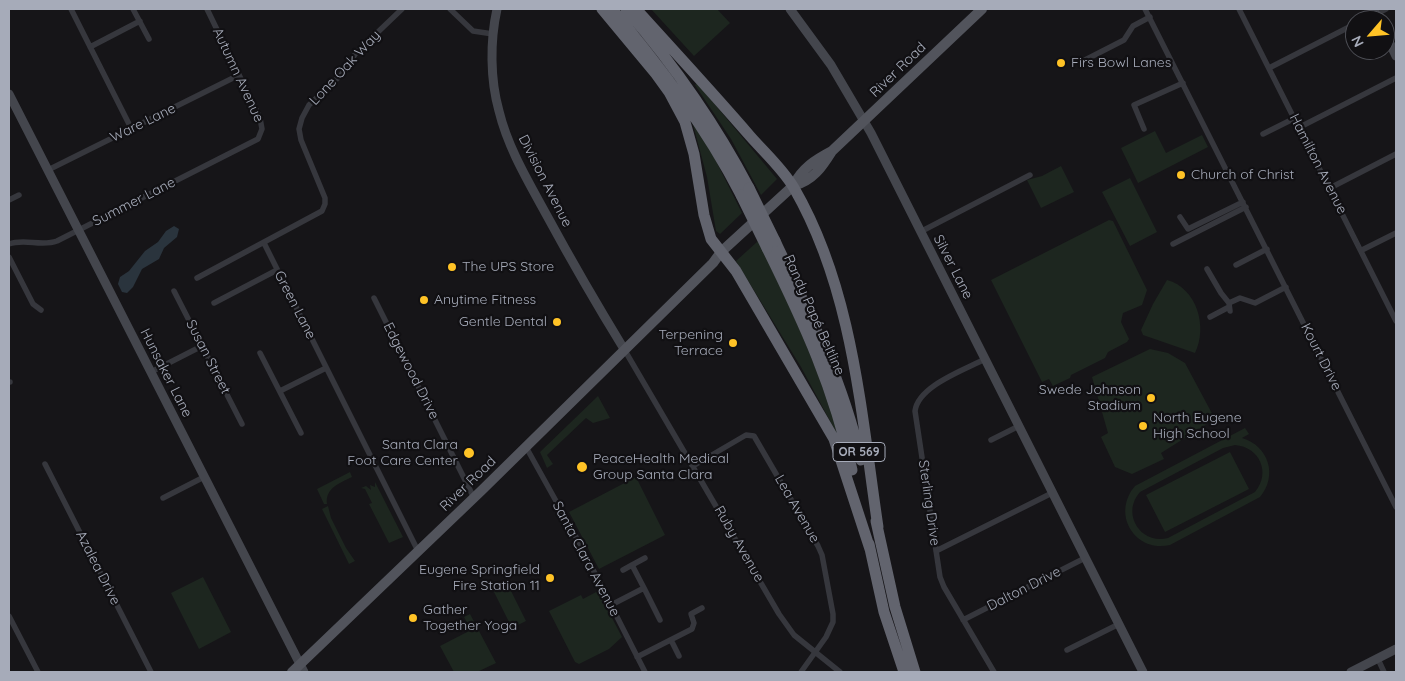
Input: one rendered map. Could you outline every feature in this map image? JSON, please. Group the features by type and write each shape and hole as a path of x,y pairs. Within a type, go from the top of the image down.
{"highway":[{"path":"602,9 656,74 669,92 685,122 694,154 707,228 713,242 736,271 834,440 870,550"},
{"name":"Randy Papé Beltline","path":"612,9 688,104 745,191"},
{"name":"Randy Papé Beltline","path":"626,9 654,42 702,107 771,244 816,326 842,394 857,442 895,607 915,672"},
{"path":"636,9 793,186 826,256 848,331 878,527"},
{"name":"Randy Papé Beltline","path":"771,244 812,341 831,394 846,444 884,612 904,672"}],"main road":[{"name":"River Road","path":"292,672 302,668 418,551 526,448 661,313 707,261 721,252 793,186 805,183 821,168 832,151 982,9"}],"street":[{"path":"71,9 131,128"},
{"path":"133,9 149,39"},
{"name":"Autumn Avenue","path":"207,9 261,121 261,134 255,142"},
{"name":"Lone Oak Way","path":"264,243 324,209 325,198 300,138 302,118 310,105 342,75 354,55 402,9"},
{"path":"450,9 473,31 493,34"},
{"name":"Division Avenue","path":"497,9 493,34 496,96 509,142 527,180 578,272 624,349"},
{"name":"Silver Lane","path":"790,9 831,65 864,120 1143,672"},
{"name":"Kourt Drive","path":"1146,9 1396,507"},
{"name":"Hamilton Avenue","path":"1240,9 1396,321"},
{"path":"1083,61 1124,40 1133,26 1150,17"},
{"path":"90,47 140,21"},
{"path":"1269,68 1345,29"},
{"name":"Ware Lane","path":"48,170 239,75"},
{"path":"1300,127 1396,78"},
{"path":"1144,129 1134,105 1183,83"},
{"name":"Hunsaker Lane","path":"9,94 11,105 48,170 302,668"},
{"path":"1263,134 1295,118"},
{"name":"Summer Lane","path":"9,244 18,242 49,244 255,142"},
{"path":"1330,188 1396,154"},
{"path":"920,232 1030,175"},
{"path":"9,200 20,195"},
{"path":"1180,217 1188,229 1245,205"},
{"path":"1173,244 1245,205"},
{"path":"1362,250 1396,233"},
{"path":"197,278 264,243"},
{"name":"Green Lane","path":"264,243 418,551"},
{"path":"1236,265 1267,249"},
{"path":"9,257 33,304 41,310"},
{"path":"1207,269 1229,307"},
{"path":"214,303 277,270"},
{"path":"1210,317 1229,307 1240,298 1255,302 1286,287"},
{"name":"Susan Street","path":"174,290 242,424"},
{"name":"Edgewood Drive","path":"374,298 474,498"},
{"path":"151,372 202,346"},
{"name":"Ruby Avenue","path":"624,349 779,614 794,634 840,672"},
{"path":"260,353 301,433"},
{"name":"Sterling Drive","path":"985,359 925,392 916,403 916,411 936,551 944,587 994,672"},
{"path":"280,391 326,368"},
{"path":"991,440 1019,426"},
{"name":"Lea Avenue","path":"693,466 746,435 751,434 756,438 821,552 833,618 830,632 802,672"},
{"name":"Santa Clara Avenue","path":"526,448 645,672"},
{"name":"Azalea Drive","path":"45,464 151,672"},
{"path":"163,498 204,477"},
{"path":"936,551 1052,493"},
{"path":"622,570 645,558"},
{"name":"Dalton Drive","path":"964,620 1085,558"},
{"path":"632,565 660,620"},
{"path":"611,605 644,588"},
{"path":"638,657 693,628 694,622 691,614 702,608"},
{"path":"9,616 38,672"},
{"path":"1067,650 1119,624"},
{"path":"671,640 679,656"},
{"path":"1351,672 1396,649"},
{"path":"1378,659 1384,672"}],"shaded area":[{"path":"651,9 717,9 730,23 694,56"},
{"path":"697,83 777,179 761,195 731,139 695,85"},
{"path":"692,121 704,137 742,213 720,234 716,231 707,177"},
{"path":"1155,131 1166,153 1202,135 1208,147 1138,183 1121,148"},
{"path":"1061,166 1074,192 1041,208 1027,180 1042,176"},
{"path":"1130,178 1157,232 1130,246 1102,192"},
{"path":"1109,220 1113,221 1147,290 1142,305 1123,313 1121,322 1129,339 1108,352 1105,358 1071,375 1070,378 1053,386 1049,379 1042,382 991,280"},
{"path":"174,226 179,229 177,237 164,248 159,259 142,269 133,287 127,293 122,292 118,284 120,277 129,271 145,251 158,242 166,231"},
{"path":"758,241 812,359 839,433 837,434 801,367 736,261"},
{"path":"1167,280 1177,284 1186,291 1197,310 1200,332 1199,343 1195,353 1143,335 1141,330"},
{"name":"Swede Johnson Stadium","path":"1150,349 1168,353 1185,363 1215,419 1161,453 1164,459 1132,474 1115,467 1101,437 1108,433 1092,377"},
{"path":"598,396 610,418 593,423 586,418 547,455 553,464 547,468 540,452"},
{"path":"1245,428 1249,434 1242,438 1259,448 1268,463 1269,480 1266,489 1260,497 1170,545 1157,546 1146,543 1130,529 1126,519 1125,508 1128,497 1135,486","holes":["1235,445 1244,447 1257,456 1262,469 1260,485 1255,492 1168,538 1158,539 1149,537 1136,526 1132,509 1140,492 1223,448"]},
{"path":"1230,452 1249,489 1165,532 1146,495"},
{"path":"350,472 352,477 334,487 328,494 327,504 324,504 317,489"},
{"path":"636,477 665,535 599,569 569,512"},
{"path":"375,482 403,537 389,543 369,504 372,503 365,489 361,488 366,486 371,490 370,485 375,487"},
{"path":"328,506 331,518 346,548 355,561 349,564 322,509"},
{"path":"203,577 231,632 199,649 171,593"},
{"path":"506,581 526,621 512,628 492,588"},
{"path":"598,591 622,637 609,649 579,664 575,662 549,611 581,595 583,599"},
{"path":"470,614 496,663 477,672 454,672 440,646 471,630 464,617"}],"place":[{"name":"Firs Bowl Lanes","path":"1061,63"},
{"name":"Church of Christ","path":"1181,175"},
{"name":"The UPS Store","path":"452,267"},
{"name":"Anytime Fitness","path":"424,300"},
{"name":"Gentle Dental","path":"557,322"},
{"name":"Terpening Terrace","path":"733,343"},
{"name":"Swede Johnson Stadium","path":"1151,398"},
{"name":"North Eugene High School","path":"1143,426"},
{"name":"Santa Clara Foot Care Center","path":"469,453"},
{"name":"PeaceHealth Medical Group Santa Clara","path":"582,467"},
{"name":"Eugene Springfield Fire Station 11","path":"550,578"},
{"name":"Gather Together Yoga","path":"413,618"}]}
